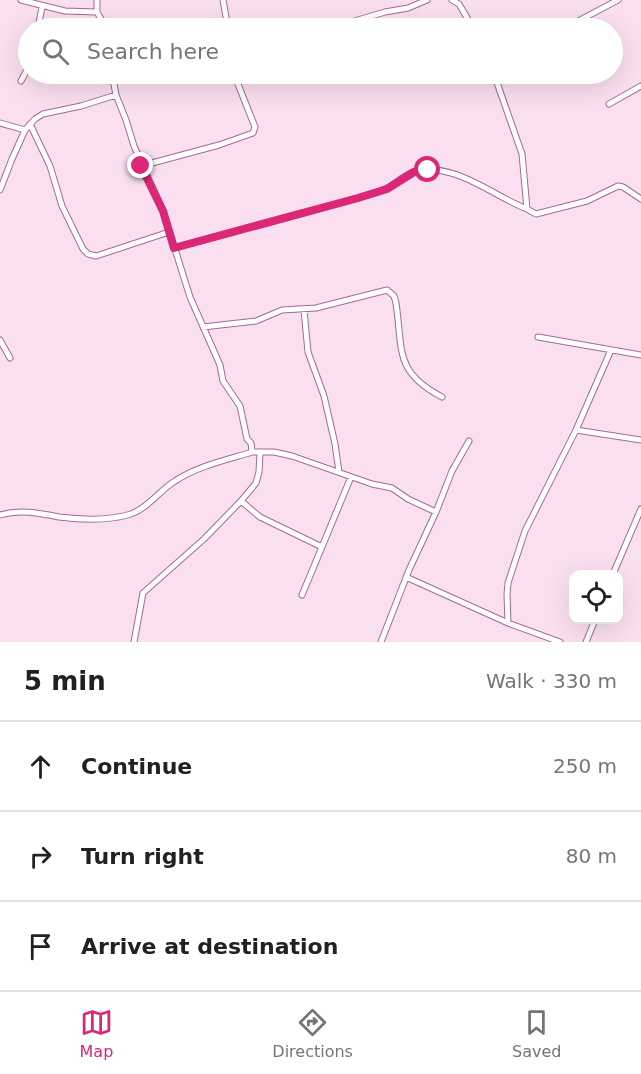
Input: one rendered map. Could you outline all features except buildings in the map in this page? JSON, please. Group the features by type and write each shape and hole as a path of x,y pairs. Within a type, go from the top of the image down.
{"street":[{"path":"21,0 42,7 83,13 97,12"},
{"path":"97,0 97,12 100,18"},
{"path":"223,0 226,18"},
{"path":"365,18 408,8 427,0"},
{"path":"452,0 459,4 467,18"},
{"path":"584,18 618,0"},
{"path":"40,18 42,7"},
{"path":"114,84 141,166 163,211 190,297 220,365 223,381 240,406 252,452"},
{"path":"141,166 219,145 253,133 255,127 238,84"},
{"path":"498,84 522,154 527,209"},
{"path":"609,104 641,86"},
{"path":"0,190 12,159 30,124 43,114 81,106 116,95"},
{"path":"0,123 26,130"},
{"path":"30,124 50,166 62,206 88,255 96,256 169,232"},
{"path":"174,248 387,189 414,172 443,171 471,180 536,214 587,201 618,186 641,199"},
{"path":"203,327 256,321 282,310 304,310 382,290 391,291 396,303 402,358 411,374 422,386 442,397"},
{"path":"304,310 308,352 324,396 339,472"},
{"path":"538,337 641,355"},
{"path":"0,340 10,358"},
{"path":"508,623 508,583 525,531 576,430 611,350"},
{"path":"576,430 641,440"},
{"path":"381,642 406,577 452,471 470,441"},
{"path":"0,514 34,512 100,520 133,513 175,480 195,470 252,452 281,453 351,477 392,488 408,499 436,512"},
{"path":"134,642 143,593 204,539 241,501 256,483 260,453"},
{"path":"302,595 351,477"},
{"path":"241,501 260,516 322,547"},
{"path":"615,570 641,509"},
{"path":"406,577 508,623 560,642"},
{"path":"586,642 593,624"}],"route":[{"path":"141,166 163,211 174,248 358,198 387,189 414,172 428,170"}]}
